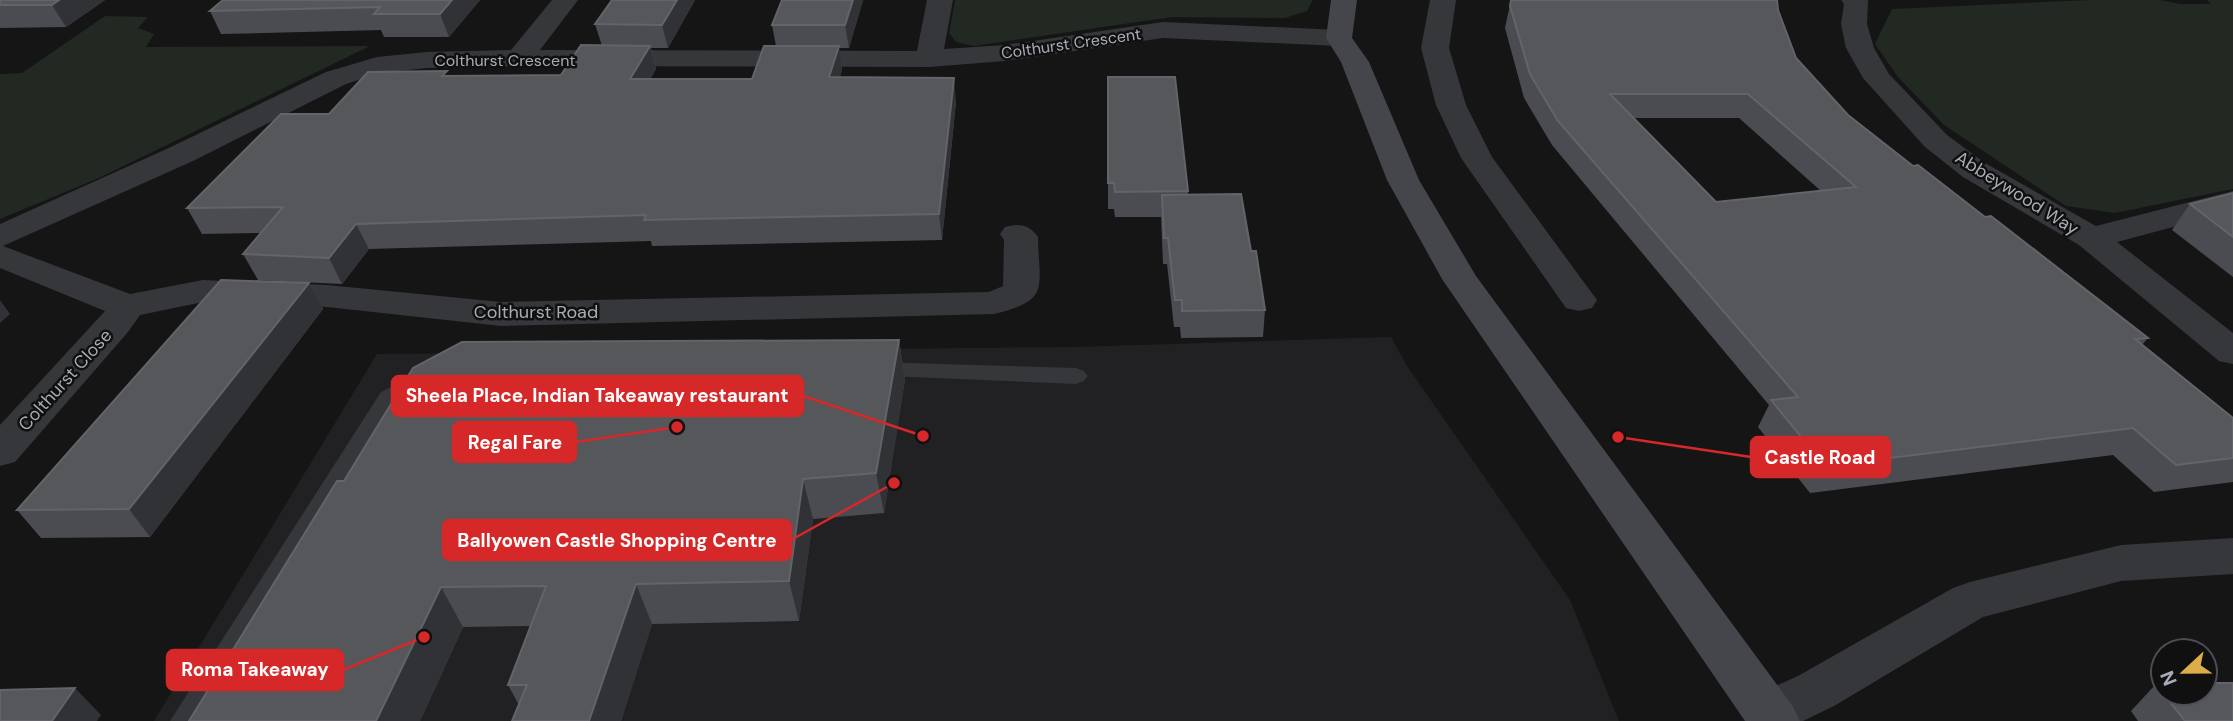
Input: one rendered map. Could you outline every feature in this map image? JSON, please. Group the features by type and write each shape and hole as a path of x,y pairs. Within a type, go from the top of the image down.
{"street":[{"path":"519,58 565,0"},
{"path":"929,59 940,0"},
{"path":"1343,0 1339,38 1355,62 1403,180 1460,279 1772,717 1970,601 2121,564 2233,556"},
{"path":"1443,0 1435,48 1451,105 1477,158 1579,300"},
{"name":"Abbeywood Way","path":"1863,1 1854,24 1860,48 1877,78 1936,141 1974,170 2091,238 2233,352"},
{"name":"Colthurst Crescent","path":"0,237 346,75 377,65 408,61 519,58 929,59 1005,52 1163,30 1339,38"},
{"path":"2091,238 2233,201"},
{"name":"Colthurst Road","path":"127,306 203,291 327,296 501,314 993,303 1021,292 1021,237 1017,234"},
{"path":"0,256 127,306"},
{"name":"Colthurst Close","path":"0,451 115,324 127,306"}],"lane":[{"path":"185,721 389,398 447,366"},
{"path":"845,369 1076,376"}],"shaded area":[{"path":"955,0 1313,0 1307,11 1285,18 1172,17 974,46 956,42 949,33"},
{"path":"2089,0 2160,0 2180,4 2211,4 2207,0 2233,0 2233,189 2115,213 2066,206 1944,125 1898,77 1875,44 1892,9"},
{"path":"105,16 148,17 138,28 154,34 146,47 370,46 99,178 0,219 0,74 22,73"},
{"path":"1391,337 1407,366 1570,600 1619,721 154,721 377,354 1077,347"}],"building":[{"path":"0,0 59,0 52,5 0,5"},
{"path":"223,0 452,0 440,14 374,14 380,7 210,11"},
{"path":"612,0 677,0 662,25 595,24"},
{"path":"782,0 853,0 845,25 772,25"},
{"path":"1511,0 1777,0 1778,10 1796,58 1848,115 1985,217 1991,216 2148,338 2135,339 2233,418 2233,458 2176,465 2133,428 1825,466 1771,400 1798,397 1558,121 1530,74 1510,6","holes":["1610,94 1748,94 1856,187 1716,202"]},
{"path":"581,45 650,46 630,79 752,79 764,46 839,46 829,77 954,78 939,214 644,220 646,215 356,224 329,258 243,254 283,207 187,208 281,114 329,114 368,72 447,71 442,76 561,75"},
{"path":"1108,77 1175,77 1188,191 1115,192 1114,183 1108,183"},
{"path":"2233,193 2233,237 2190,204"},
{"path":"1241,194 1251,251 1256,251 1265,310 1182,311 1182,300 1175,300 1168,238 1164,238 1162,195"},
{"path":"221,280 309,283 129,509 17,510"},
{"path":"899,340 876,473 803,479 789,581 636,584 589,721 512,721 527,685 508,685 546,586 441,587 376,721 189,721 337,481 344,481 413,368 462,342"},
{"path":"2219,683 2233,683 2233,721 2185,721 2174,707 2219,707"},
{"path":"75,688 52,721 0,721 0,690"}],"place":[{"name":"Regal Fare","path":"677,427"},
{"name":"Sheela Place, Indian Takeaway restaurant","path":"923,436"},
{"name":"Castle Road","path":"1618,437"},
{"name":"Ballyowen Castle Shopping Centre","path":"894,483"},
{"name":"Roma Takeaway","path":"424,637"}]}
